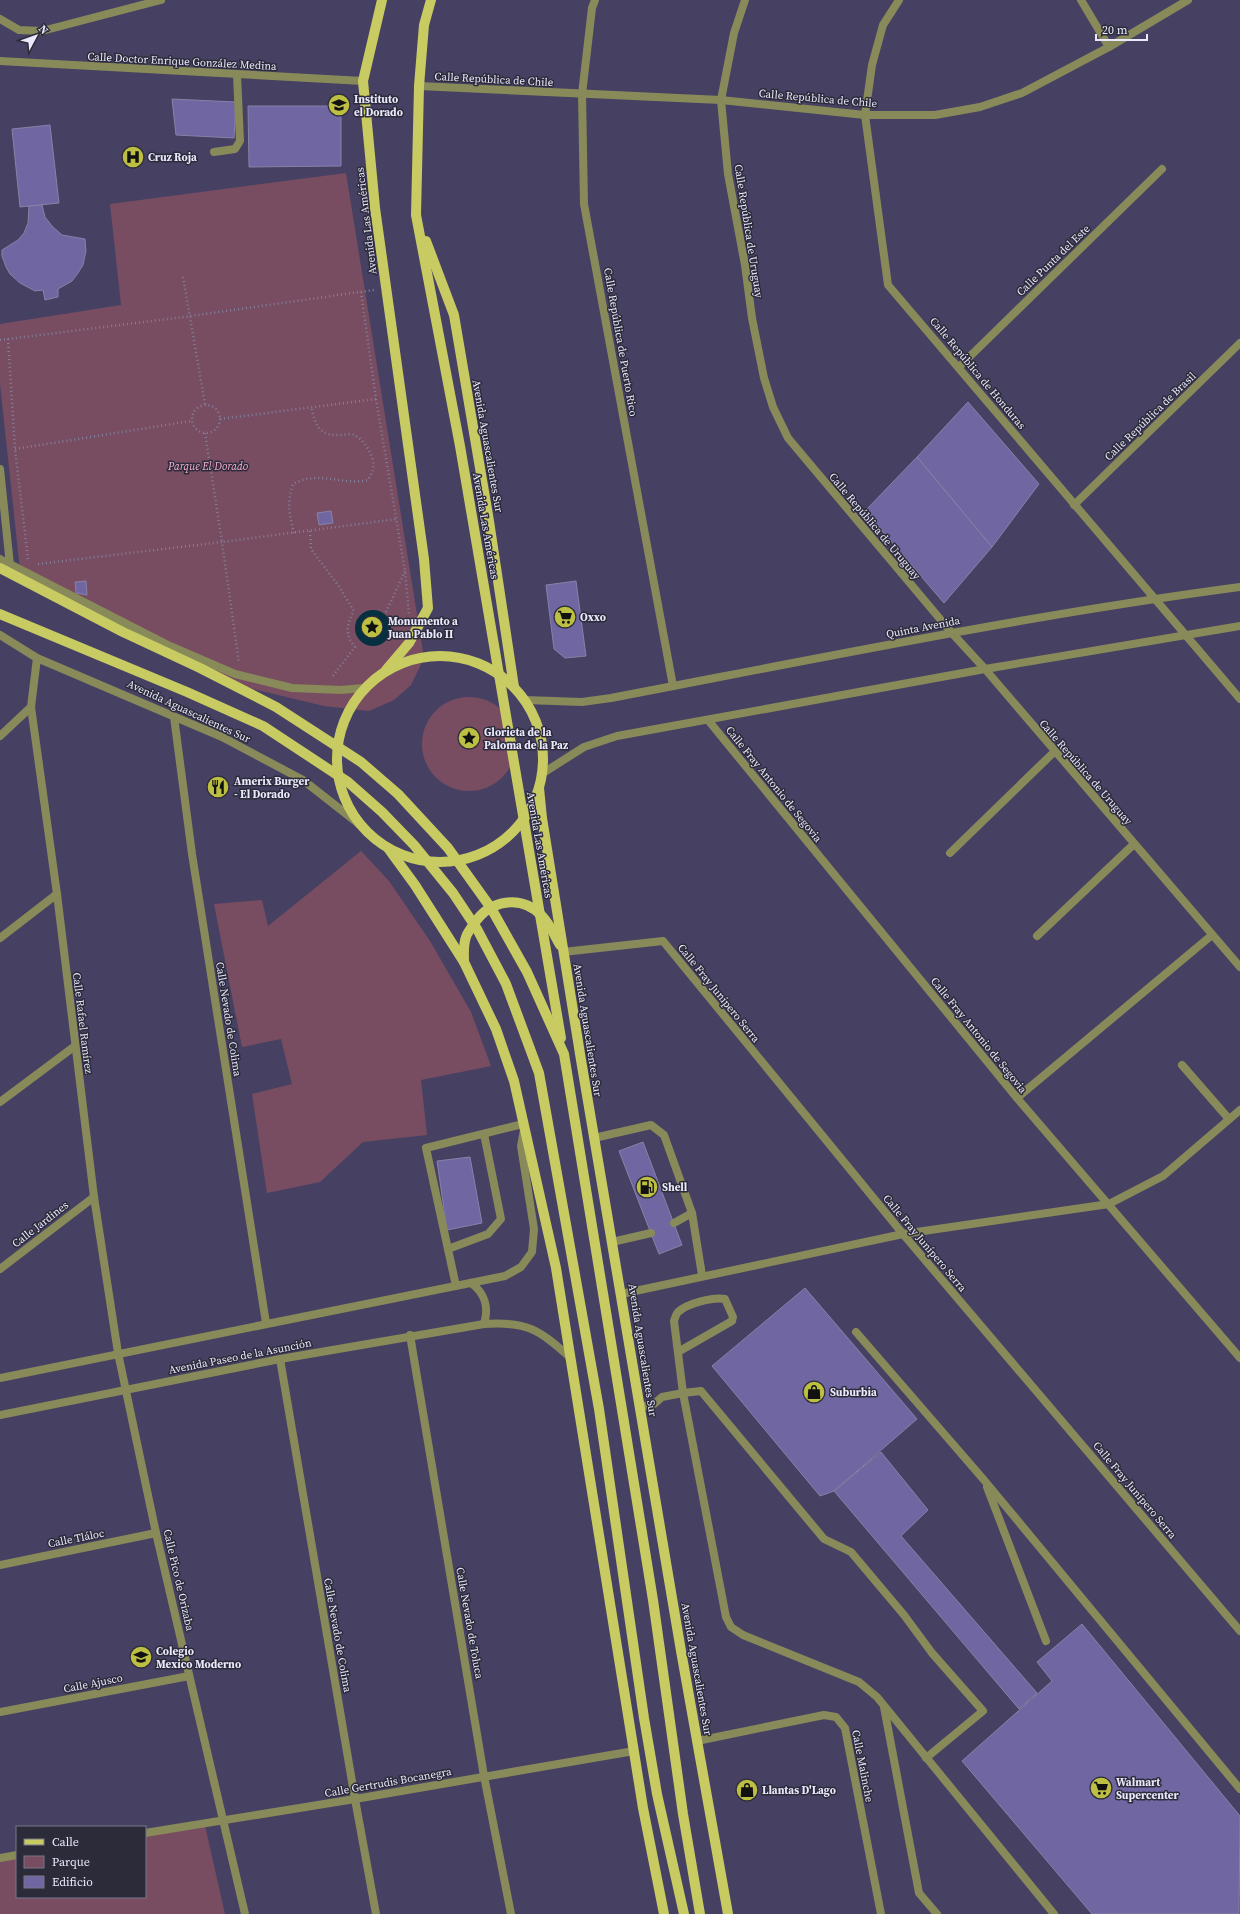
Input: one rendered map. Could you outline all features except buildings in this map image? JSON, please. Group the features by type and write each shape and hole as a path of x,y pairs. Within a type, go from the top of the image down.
{"main road":[{"name":"Avenida Las Américas","path":"382,0 363,82 375,208 424,559"},
{"name":"Avenida Las Américas","path":"431,0 424,25 419,86 416,215 460,446 564,1054"},
{"name":"Avenida Aguascalientes Sur","path":"416,215 454,315 489,521 514,687"},
{"name":"Avenida Aguascalientes Sur","path":"386,670 411,658 439,655 467,658 492,670 514,687 525,700 535,717 541,735 543,754 542,773 539,788 530,810 516,829 499,844 478,855 455,861 432,862 409,857 388,848 373,837 360,824 344,798 337,770 338,740 347,712 363,688 386,670 409,643 428,608 424,559"},
{"path":"5,566 116,628 200,668 276,707 361,762 398,794 448,848 491,908 527,972 564,1054 652,1592 700,1914"},
{"name":"Avenida Aguascalientes Sur","path":"0,614 187,692 263,726 348,782 382,812 414,844 448,887 477,929 502,977 539,1073 599,1409 657,1794 684,1914"},
{"name":"Avenida Aguascalientes Sur","path":"539,788 542,818 563,952 594,1138 728,1914"},
{"path":"388,848 415,885 464,962 496,1029 514,1081 523,1127 556,1268 643,1808 664,1914"},
{"path":"464,962 466,936 478,918 486,910 498,903 513,902 523,904 542,916 551,929 563,952"}],"street":[{"path":"0,19 19,30 42,31 161,0"},
{"name":"Calle República de Puerto Rico","path":"595,0 592,8 582,94 584,204 673,686"},
{"name":"Calle República de Uruguay","path":"745,0 734,33 721,100 728,174 745,266 752,318 764,378 773,406 788,438 951,632 985,669 1054,752 1240,967"},
{"name":"Calle República de Honduras","path":"899,0 883,25 872,65 865,115 888,285 1240,699"},
{"path":"1081,0 1109,47"},
{"name":"Calle República de Chile","path":"419,86 721,100 865,115 934,115 980,107 1022,93 1109,47 1188,0"},
{"name":"Calle Doctor Enrique González Medina","path":"0,62 363,82"},
{"path":"214,152 235,149 240,141 237,75"},
{"name":"Calle Punta del Este","path":"959,367 1162,169"},
{"name":"Calle República de Brasil","path":"1074,505 1240,343"},
{"path":"0,469 5,566"},
{"path":"0,559 5,566 170,646 235,674 292,688 340,690 363,688"},
{"name":"Quinta Avenida","path":"525,700 582,702 611,698 951,632 1155,598 1240,587"},
{"path":"542,773 584,747 617,736 985,669 1240,626"},
{"name":"Avenida Aguascalientes Sur","path":"0,635 37,658 222,737 303,780 360,824"},
{"name":"Calle Rafael Ramírez","path":"37,658 31,707 57,894 94,1196 125,1390"},
{"path":"0,736 31,707"},
{"name":"Calle Nevado de Colima","path":"174,717 192,854 266,1323"},
{"name":"Calle Fray Antonio de Segovia","path":"708,720 1017,1098 1240,1358"},
{"path":"950,853 1054,752"},
{"path":"1037,936 1134,844"},
{"path":"0,938 57,894"},
{"path":"1017,1098 1212,935"},
{"name":"Calle Fray Junípero Serra","path":"563,952 663,941 903,1234 1240,1631"},
{"path":"0,1102 75,1046"},
{"path":"1182,1065 1229,1119"},
{"path":"621,1294 702,1275 903,1234 1109,1204 1163,1176 1240,1110"},
{"path":"594,1138 651,1125 664,1135 692,1212 702,1275"},
{"path":"0,1378 266,1323 456,1286 505,1276 521,1267 532,1252 534,1229 521,1146 523,1127 484,1134 426,1148 456,1286"},
{"path":"448,1249 488,1234 501,1219 484,1134"},
{"name":"Calle Jardines","path":"0,1269 94,1196"},
{"path":"674,1223 692,1212"},
{"path":"612,1242 651,1233"},
{"path":"471,1283 479,1289 485,1300 487,1314 484,1324"},
{"path":"678,1352 732,1321 733,1317 725,1299 715,1297 701,1301 678,1312 674,1321 678,1352 684,1393 726,1617 732,1627 743,1635 859,1682 877,1697 1054,1914"},
{"name":"Avenida Paseo de la Asunción","path":"0,1415 280,1359 410,1335 503,1322 528,1327 545,1335 571,1358"},
{"path":"856,1332 984,1480 1240,1789"},
{"name":"Calle Nevado de Toluca","path":"410,1335 484,1776 511,1914"},
{"name":"Calle Nevado de Colima","path":"280,1359 376,1914"},
{"name":"Calle Pico de Orizaba","path":"125,1390 189,1676 225,1819 246,1914"},
{"path":"640,1407 654,1404 662,1397 701,1391 824,1539 851,1552 904,1615 932,1653 983,1711 926,1758"},
{"path":"984,1480 1046,1641"},
{"name":"Calle Tláloc","path":"0,1565 156,1533"},
{"name":"Calle Ajusco","path":"0,1712 189,1676"},
{"path":"883,1706 919,1893 937,1914"},
{"name":"Calle Malinche","path":"697,1741 824,1715 836,1717 845,1728 881,1914"},
{"name":"Calle Gertrudis Bocanegra","path":"146,1832 355,1799 634,1751"},
{"path":"0,1858 16,1855"}],"path":[{"path":"183,277 191,316 205,404"},
{"path":"0,340 191,316 386,288"},
{"path":"361,292 376,399 405,571 410,616"},
{"path":"8,339 15,448 29,565"},
{"path":"220,419 376,399"},
{"path":"205,404 214,407 217,410 220,419 214,430 205,433 196,430 191,421 193,411 200,405 205,404"},
{"path":"294,533 289,515 288,496 293,484 308,479 326,478 359,482 368,480 374,467 372,458 362,441 354,434 330,435 322,431 316,424 311,407"},
{"path":"15,448 191,421"},
{"path":"205,433 239,664"},
{"path":"36,564 397,519"},
{"path":"310,530 311,548 338,585 354,611 348,621 347,629 349,639 355,647 329,680"},
{"path":"386,612 405,571"}],"green space":[{"name":"Parque El Dorado","path":"346,173 424,658 411,685 394,700 369,711 324,706 245,687 20,570 0,384 0,324 121,305 110,204"},
{"name":"Glorieta de la Paloma de la Paz","path":"469,697 487,701 502,711 512,726 516,744 512,762 502,777 487,787 469,791 451,787 436,777 426,762 422,744 426,726 436,711 451,701"},
{"path":"361,851 389,881 430,941 471,1012 491,1066 421,1080 427,1135 363,1142 320,1182 267,1193 252,1094 292,1084 281,1039 242,1047 214,904 262,900 268,926"},
{"path":"205,1826 225,1914 0,1914 0,1860 16,1857 16,1898 146,1898 146,1836"}],"water":[{"path":"373,610 386,615 391,628 386,641 373,646 360,641 355,628 360,615"}],"place":[{"name":"Instituto el Dorado","path":"339,105"},
{"name":"Cruz Roja","path":"133,157"},
{"name":"Oxxo","path":"565,617"},
{"name":"Monumento a Juan Pablo II","path":"372,627"},
{"name":"Glorieta de la Paloma de la Paz","path":"469,738"},
{"name":"Amerix Burger - El Dorado","path":"218,787"},
{"name":"Shell","path":"647,1187"},
{"name":"Suburbia","path":"814,1392"},
{"name":"Colegio Mexico Moderno","path":"141,1657"},
{"name":"Walmart Supercenter","path":"1101,1788"},
{"name":"Llantas D'Lago","path":"747,1790"}]}
